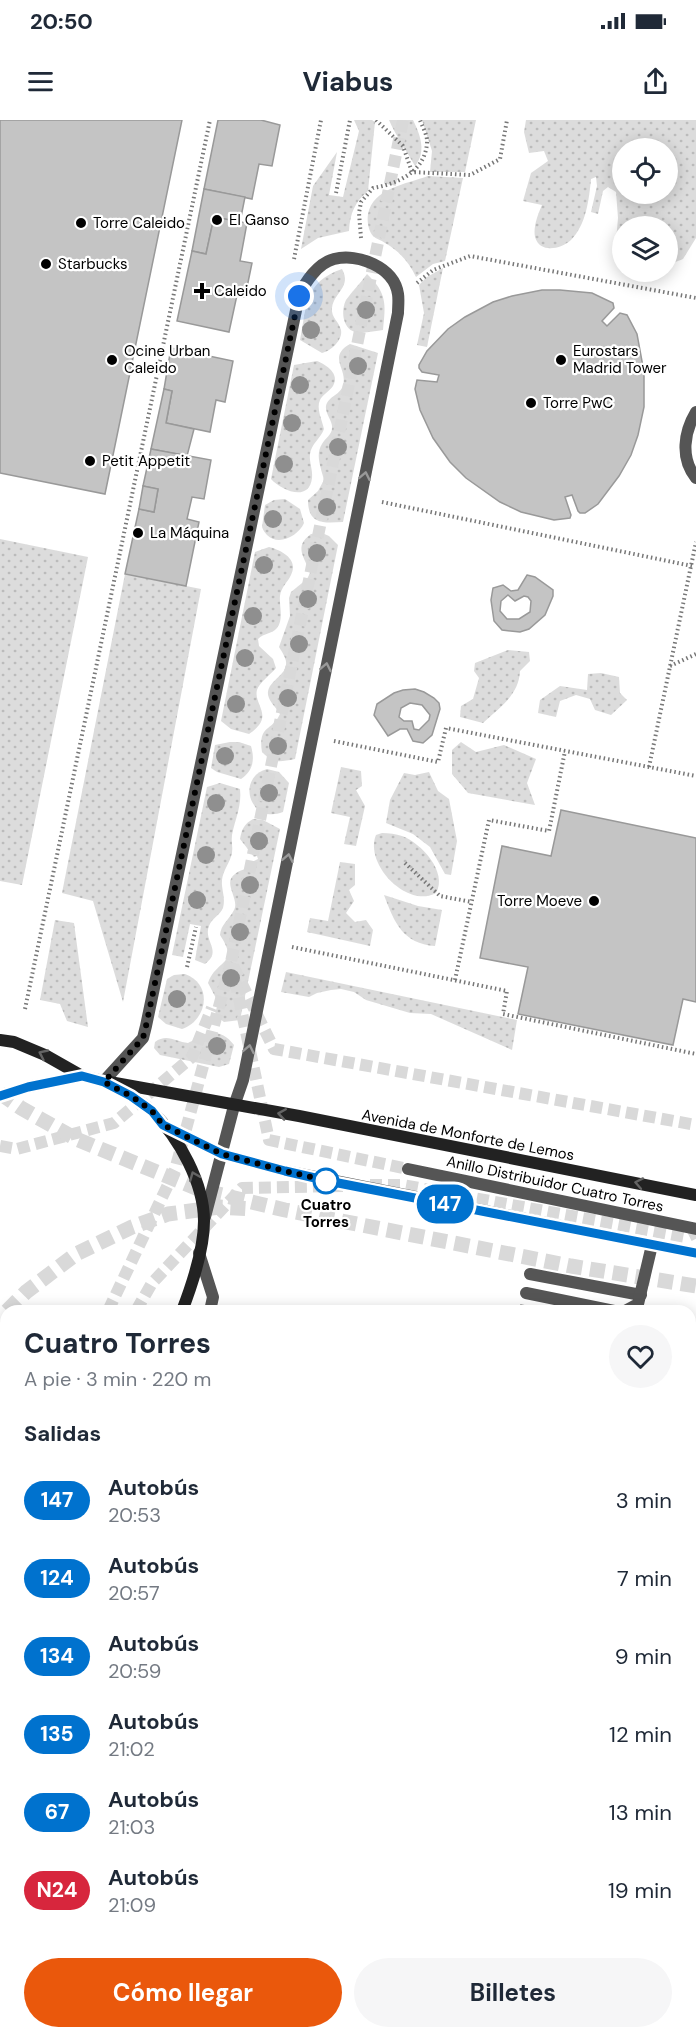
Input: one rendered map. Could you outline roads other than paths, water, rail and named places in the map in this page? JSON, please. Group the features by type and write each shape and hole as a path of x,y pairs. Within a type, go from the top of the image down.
{"main road":[{"name":"Avenida de Monforte de Lemos","path":"0,1040 14,1042 45,1054 82,1076 104,1082 299,1116 696,1195"},
{"name":"Avenida de Monforte de Lemos","path":"0,1096 28,1087 82,1076"},
{"name":"Avenida de Monforte de Lemos","path":"104,1082 131,1096 152,1111 186,1155 199,1189 204,1221 199,1253 184,1305"}],"street":[{"path":"104,1082 143,1038 146,1026 299,296 305,283 322,265 334,259 360,259 380,267 392,278 398,292 398,313 244,1071 234,1106"},
{"path":"696,412 685,438 686,457 696,478"},
{"name":"Avenida de Monforte de Lemos","path":"204,1221 234,1106"},
{"name":"Avenida de Monforte de Lemos","path":"163,1125 222,1154 285,1171 696,1253"},
{"name":"Anillo Distribuidor Cuatro Torres","path":"408,1169 696,1229"},
{"path":"636,1305 641,1295 652,1245"},
{"path":"199,1253 213,1297 211,1305"},
{"path":"530,1274 641,1295"},
{"path":"526,1293 585,1305"}],"tunnel":[{"path":"403,120 231,962 274,1049 696,1125"},
{"path":"111,1305 175,1170 231,962"},
{"path":"235,980 269,1140 408,1169"},
{"path":"0,1146 17,1149 114,1123 192,1057 212,1008"},
{"path":"0,1093 21,1108 76,1139 201,1190 285,1210 571,1266 696,1286"},
{"path":"370,1185 403,1185 686,1237 696,1232"},
{"path":"139,1305 152,1283 242,1188 344,1186"},
{"path":"13,1305 26,1292 76,1254 132,1227 168,1214 220,1207 252,1209"}],"place":[{"name":"El Ganso","path":"217,220"},
{"name":"Torre Caleido","path":"81,223"},
{"name":"Starbucks","path":"46,264"},
{"name":"Caleido","path":"202,291"},
{"name":"Ocine Urban Caleido","path":"112,360"},
{"name":"Eurostars Madrid Tower","path":"561,360"},
{"name":"Torre PwC","path":"531,403"},
{"name":"Petit Appetit","path":"90,461"},
{"name":"La Máquina","path":"138,533"},
{"name":"Torre Moeve","path":"594,901"},
{"name":"Cuatro Torres","path":"326,1181"}]}
